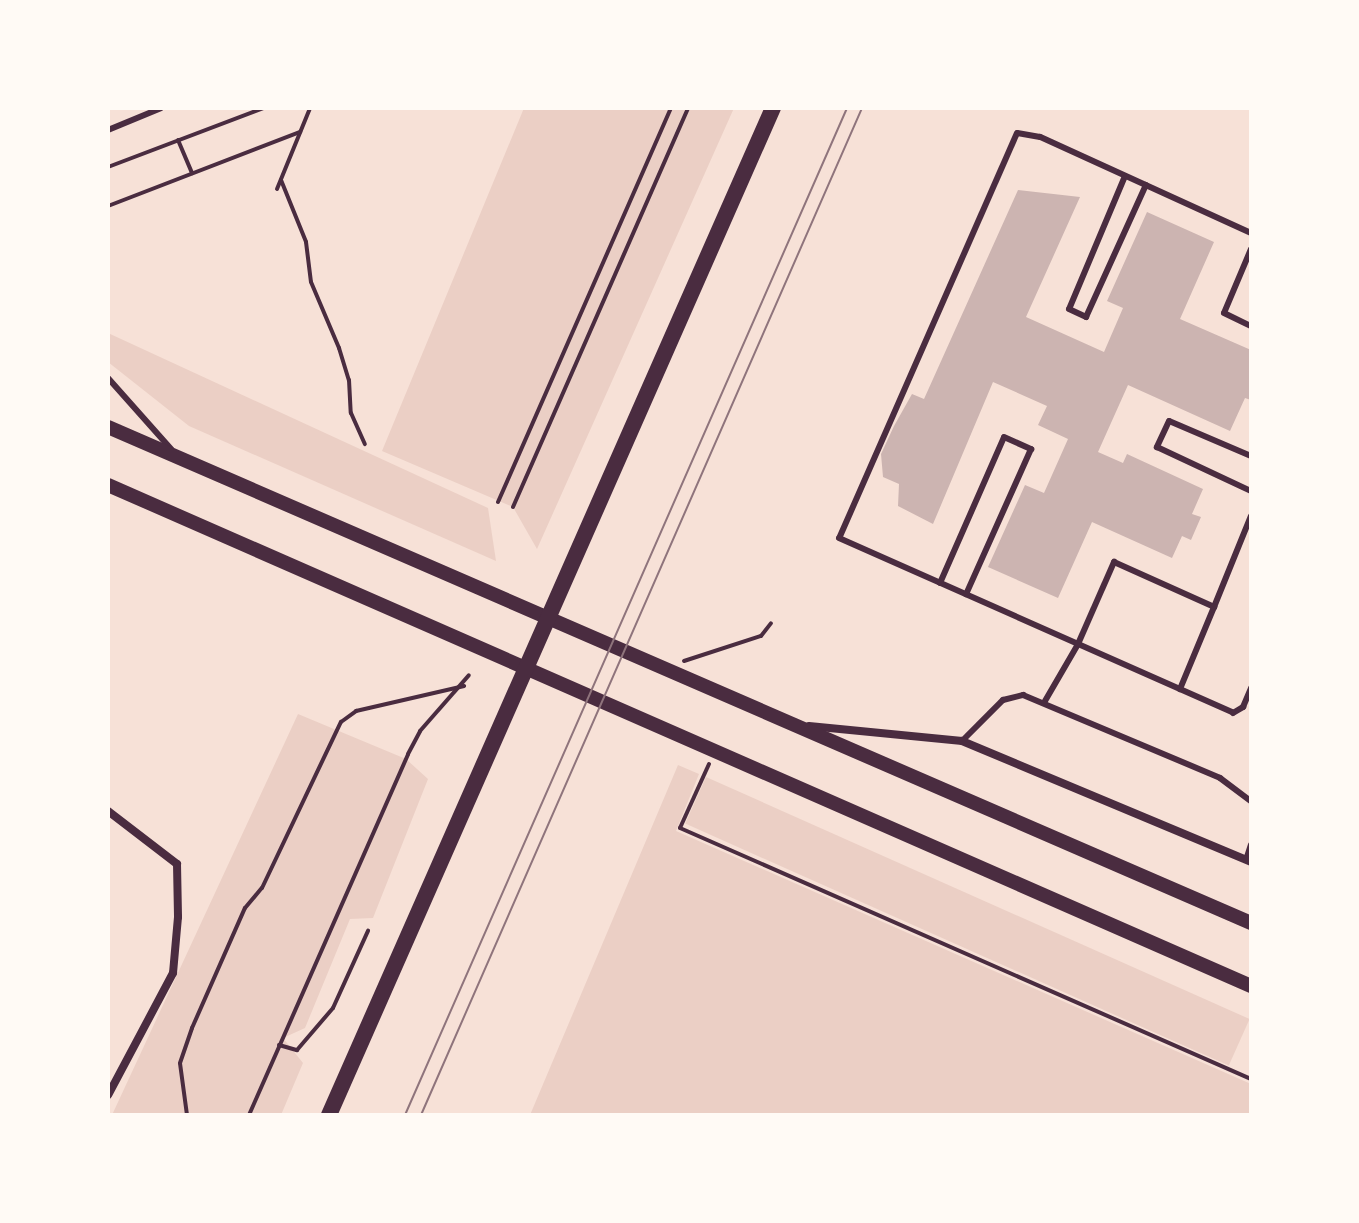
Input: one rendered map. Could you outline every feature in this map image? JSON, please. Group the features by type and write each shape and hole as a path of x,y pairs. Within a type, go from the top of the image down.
{"main road":[{"path":"329,1115 773,108"}],"street":[{"path":"108,427 782,724 1251,923"},
{"path":"108,485 1251,986"},
{"path":"782,724 962,741 1249,861"},
{"path":"108,811 177,864 173,973 108,1095"}],"lane":[{"path":"108,130 161,108"},
{"path":"1251,233 1040,137 1017,133 839,538 1233,713 1243,707 1251,688"},
{"path":"1125,176 1069,309 1086,317 1146,185"},
{"path":"1251,249 1224,313 1251,326"},
{"path":"108,378 179,458"},
{"path":"1251,456 1169,421 1157,447 1251,491"},
{"path":"940,583 1004,437 1031,449 966,594"},
{"path":"108,495 129,494"},
{"path":"1180,689 1251,516"},
{"path":"1045,701 1078,644 1114,562 1214,607"},
{"path":"962,741 1012,695 1045,701 1220,778 1251,801"},
{"path":"1249,861 1251,845"}],"path":[{"path":"108,167 263,108"},
{"path":"277,189 310,108"},
{"path":"498,502 671,108"},
{"path":"513,507 688,108"},
{"path":"108,206 300,132"},
{"path":"178,140 192,173"},
{"path":"281,180 306,242 311,282 339,348 349,380 351,413 365,444"},
{"path":"665,672 698,652 761,636 771,623"},
{"path":"249,1115 408,754 420,731 464,686 469,675"},
{"path":"187,1115 180,1063 192,1028 245,908 262,888 341,722 356,711 464,686"},
{"path":"714,752 680,828 1251,1079"},
{"path":"279,1045 297,1050 333,1008 368,931"}],"shaded area":[{"path":"524,108 734,108 537,549 513,507 382,451"},
{"path":"108,333 488,508 496,561 189,426 108,362"},
{"path":"298,714 406,759 428,779 373,918 350,919 305,1028 283,1038 303,1063 281,1115 112,1115"},
{"path":"678,765 699,774 676,831 1251,1084 1251,1115 530,1115"},
{"path":"706,777 1250,1019 1229,1066 685,824"}],"building":[{"path":"1018,190 1080,197 1026,317 1104,352 1123,308 1107,301 1147,212 1214,242 1180,319 1251,350 1251,400 1245,398 1230,431 1128,385 1098,452 1123,463 1127,454 1203,489 1192,514 1201,517 1191,540 1182,536 1172,558 1092,522 1058,598 988,567 1025,485 1044,493 1068,439 1038,425 1047,406 993,382 933,524 898,506 899,484 883,477 881,454 894,426 912,394 924,399"}],"tram line":[{"path":"405,1115 847,108"},
{"path":"421,1115 862,108"}]}
